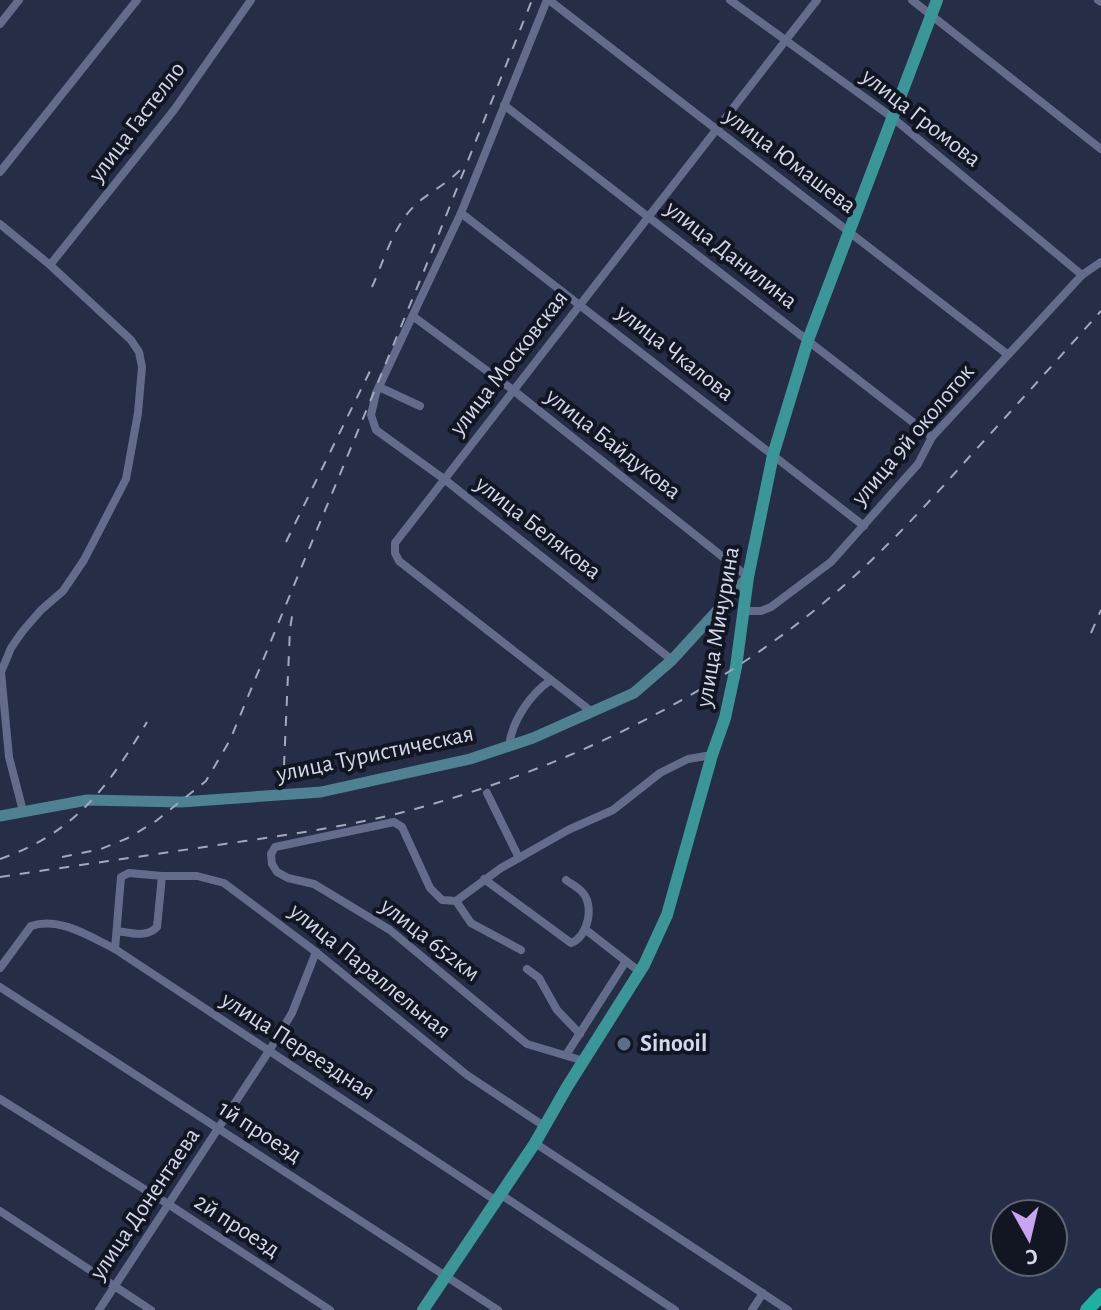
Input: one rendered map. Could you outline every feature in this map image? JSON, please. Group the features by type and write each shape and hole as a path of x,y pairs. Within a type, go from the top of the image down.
{"highway":[{"path":"1087,1310 1101,1295"}],"main road":[{"name":"улица Мичурина","path":"423,1310 535,1143 640,972 670,908 725,718 736,667 748,577 773,455 808,340 937,0"}],"street":[{"path":"0,24 19,0"},
{"path":"0,172 137,0"},
{"name":"улица Гастелло","path":"50,265 174,110 251,0"},
{"path":"420,406 379,387 461,213 548,0"},
{"name":"улица Юмашева","path":"548,0 1007,354"},
{"name":"улица Громова","path":"730,0 893,118 1082,275"},
{"name":"улица Московская","path":"592,712 399,561 395,543 817,0"},
{"path":"912,0 1101,149"},
{"name":"улица Данилина","path":"504,105 932,437"},
{"name":"улица Чкалова","path":"461,213 864,526"},
{"path":"0,224 50,265 131,340 139,352 142,367 138,413 126,479 118,498 63,591 22,632 1,670 9,757 23,811"},
{"name":"улица 9й околоток","path":"742,611 761,611 771,607 831,562 918,464 932,437 1082,275 1101,262"},
{"name":"улица Байдукова","path":"414,317 513,390 748,577"},
{"name":"улица Белякова","path":"379,387 371,415 376,430 444,479 672,660"},
{"name":"улица Туристическая","path":"0,816 87,800 181,802 321,792 421,772 509,746 634,693 672,660 748,577"},
{"path":"509,746 513,728 523,712 537,691 551,680"},
{"name":"улица 652км","path":"584,1061 527,1044 390,930 314,884 277,872 271,854 275,847 394,822 402,827 430,888 442,900 456,901 519,858 568,830 613,810 660,773 688,759 712,755"},
{"path":"487,793 519,858"},
{"name":"улица Параллельная","path":"117,931 121,877 129,873 197,876 224,883 316,952 467,1075 544,1126"},
{"path":"115,949 117,931 147,934 157,927 162,876"},
{"path":"484,879 566,942 578,941 586,930 588,902 584,893 566,880"},
{"name":"улица 652км","path":"456,901 471,923 521,950"},
{"name":"улица Переездная","path":"0,968 31,926 42,924 76,929 115,949 675,1310"},
{"path":"586,930 640,972"},
{"name":"улица Донентаева","path":"99,1310 269,1051 292,1013 316,952"},
{"path":"566,1055 626,961"},
{"path":"527,969 539,978 557,1010 580,1034"},
{"name":"1й проезд","path":"0,987 498,1310"},
{"name":"2й проезд","path":"0,1099 330,1310"},
{"path":"535,1143 788,1310"},
{"path":"0,1211 151,1310"},
{"path":"752,1310 763,1293"}],"railway":[{"path":"62,857 101,849 128,838 156,821 206,781 230,740 424,271 532,0"},
{"path":"372,287 404,218 421,200 461,169"},
{"path":"0,877 289,835 384,817 519,775 625,730 727,673 775,641 841,588 917,514 1101,311"},
{"path":"286,542 371,369"},
{"path":"284,766 293,610"},
{"path":"1091,633 1101,610"},
{"path":"0,859 49,836 87,805 118,767 147,722"}],"place":[{"name":"Sinooil","path":"624,1044"}]}
